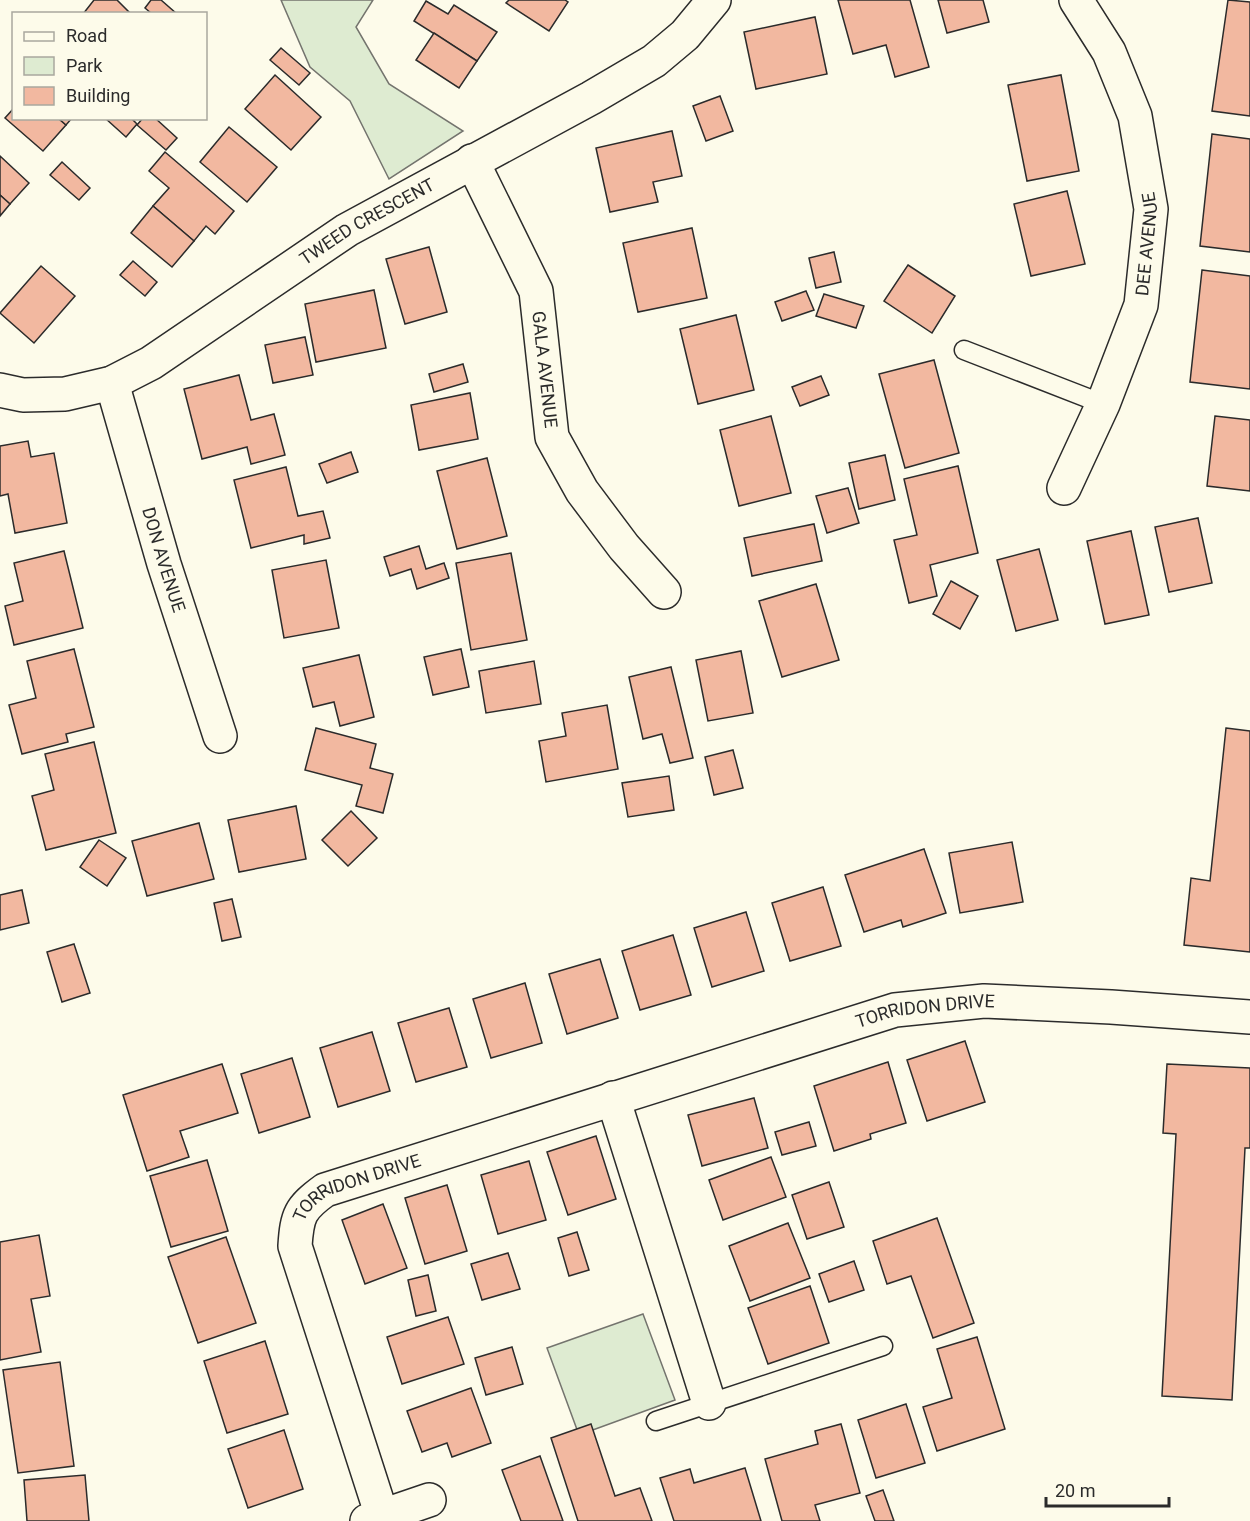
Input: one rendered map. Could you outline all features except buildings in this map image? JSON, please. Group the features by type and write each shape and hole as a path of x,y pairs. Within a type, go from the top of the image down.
{"street":[{"name":"TWEED CRESCENT","path":"0,390 23,395 65,394 112,383 151,363 347,230 591,98 654,61 685,35 714,0"},
{"name":"DEE AVENUE","path":"1064,488 1103,404 1141,305 1151,209 1135,116 1109,52 1076,0"},
{"name":"GALA AVENUE","path":"472,161 536,291 552,437 582,491 624,546 664,592"},
{"name":"DON AVENUE","path":"112,383 164,564 220,736"},
{"name":"TORRIDON DRIVE","path":"429,1500 374,1518 295,1246 296,1226 306,1204 325,1190 894,1010 984,1001 1250,1017"},
{"path":"613,1098 709,1403"}],"lane":[{"path":"964,350 1103,404"},
{"path":"656,1421 883,1346"}],"green space":[{"path":"281,0 373,0 356,27 389,84 463,131 389,179 350,101 310,67"},
{"path":"643,1314 675,1400 579,1435 547,1348"}]}
